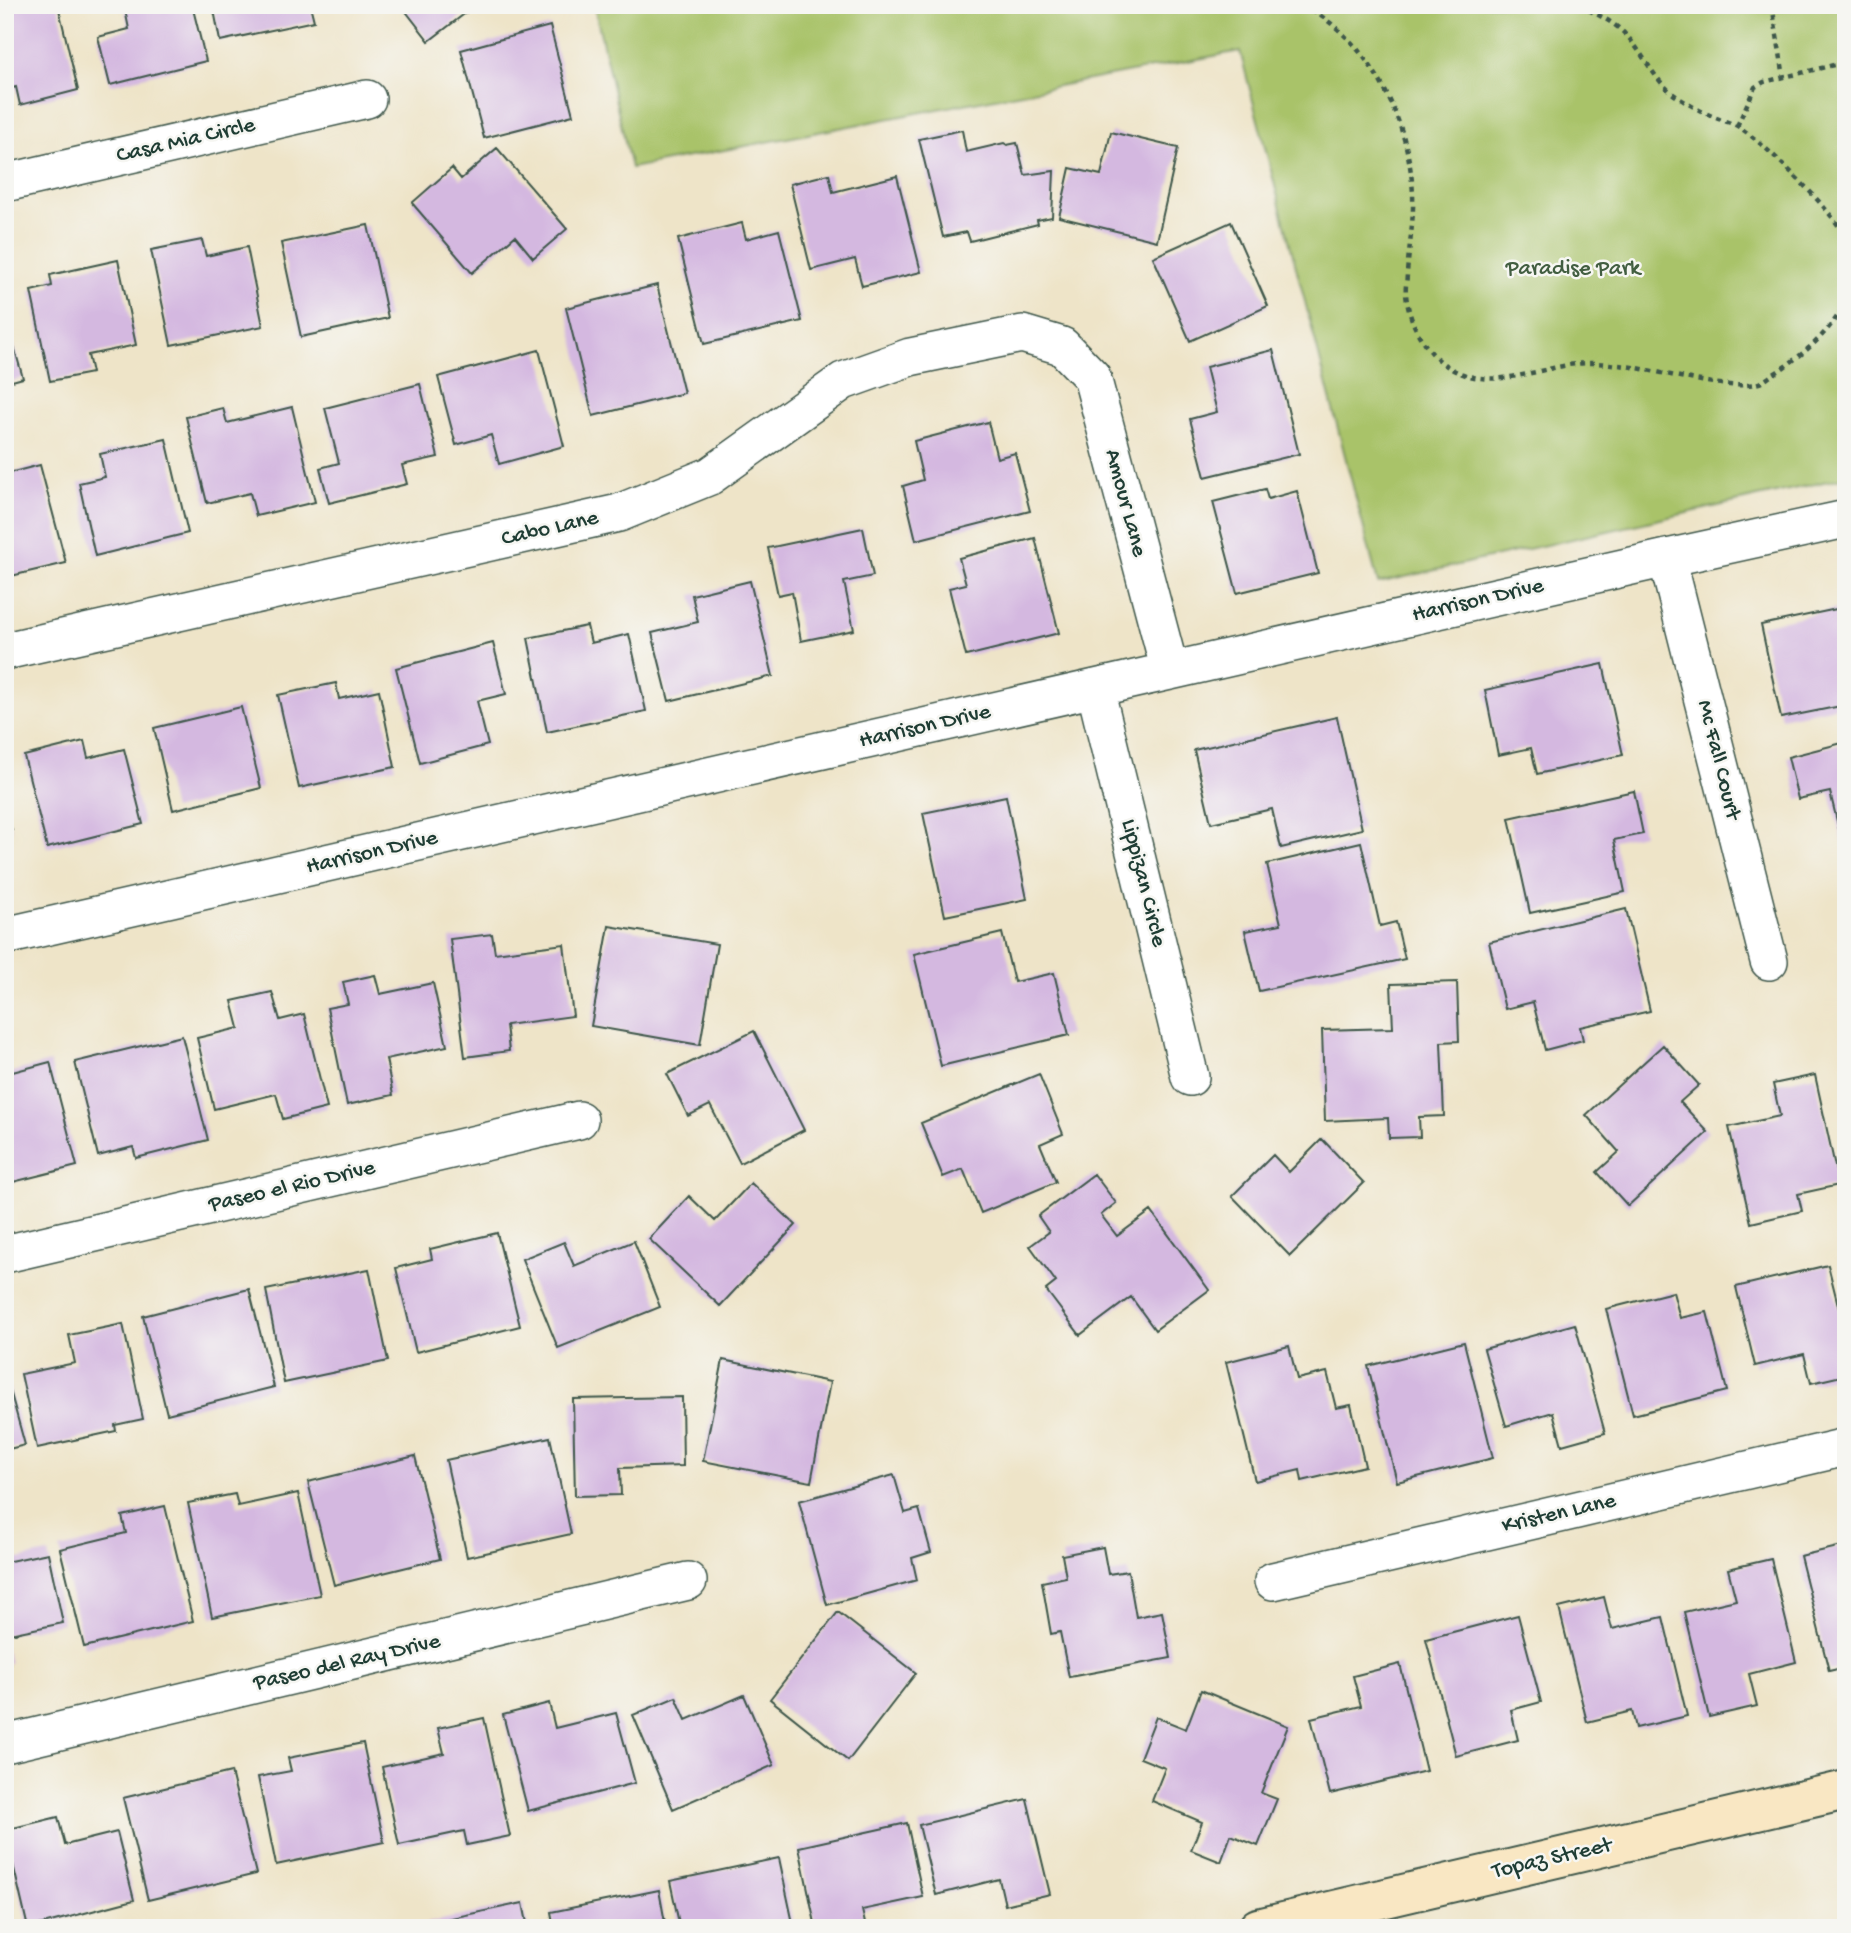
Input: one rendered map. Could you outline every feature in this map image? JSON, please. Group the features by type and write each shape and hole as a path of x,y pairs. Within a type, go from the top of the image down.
{"street":[{"name":"Casa Mia Circle","path":"5,183 367,99"},
{"name":"Cabo Lane","path":"5,651 619,513 710,475 844,381 910,357 1022,334 1062,346"},
{"name":"Amour Lane","path":"1062,346 1091,377 1170,671"},
{"name":"Harrison Drive","path":"5,936 1846,519"},
{"name":"Mc Fall Court","path":"1667,558 1769,961"},
{"name":"Lippizan Circle","path":"1095,688 1190,1077"},
{"name":"Paseo el Rio Drive","path":"5,1254 579,1120"},
{"name":"Kristen Lane","path":"1273,1581 1846,1447"},
{"name":"Paseo del Ray Drive","path":"5,1744 688,1581"},
{"name":"Topaz Street","path":"1258,1928 1846,1790"}],"path":[{"path":"1303,5 1345,36 1373,70 1389,98 1405,139 1413,195 1405,294 1418,334 1446,367 1480,378 1502,379 1567,365 1591,363 1636,368 1727,385 1760,383 1804,354 1826,331 1846,301"},
{"path":"1580,5 1615,24 1627,35 1659,80 1672,93 1711,116 1737,125 1760,143 1826,209 1842,229 1846,239"},
{"path":"1772,5 1784,77"},
{"path":"1737,125 1755,87 1763,82 1846,62"}],"green space":[{"name":"Paradise Park","path":"594,5 1846,5 1846,477 1378,583 1240,51 631,168"}],"building":[{"path":"26,5 58,5 78,90 20,105 16,87 5,90 5,10"},
{"path":"124,5 192,5 206,61 110,85 98,37 129,29"},
{"path":"213,5 310,5 314,21 220,41"},
{"path":"401,5 476,5 429,41"},
{"path":"550,26 573,115 484,138 461,50"},
{"path":"962,130 966,152 1004,143 1017,143 1025,175 1054,171 1052,217 1037,220 1038,224 970,241 967,232 943,237 919,139"},
{"path":"1111,132 1178,148 1157,241 1059,217 1070,168 1101,175"},
{"path":"497,148 567,229 533,258 515,236 472,273 412,203 452,168 461,179"},
{"path":"829,174 833,192 897,176 921,272 862,286 855,259 811,270 790,184"},
{"path":"1231,222 1268,306 1190,341 1153,257"},
{"path":"742,223 746,239 779,230 802,321 704,344 678,239"},
{"path":"368,225 388,318 301,337 281,243"},
{"path":"202,240 206,256 247,247 263,326 171,345 151,250"},
{"path":"118,260 136,345 88,355 92,373 50,381 31,291 52,286 50,275"},
{"path":"657,285 684,393 593,416 566,308"},
{"path":"5,315 23,378 5,383"},
{"path":"539,350 564,446 499,464 491,435 456,445 438,377"},
{"path":"1273,350 1299,454 1205,477 1190,419 1217,412 1206,367"},
{"path":"420,384 438,457 402,465 407,484 329,503 320,468 339,463 325,408"},
{"path":"292,407 315,502 256,516 250,493 207,503 186,417 223,408 227,423"},
{"path":"988,422 997,458 1015,453 1030,511 916,540 903,486 923,480 914,441"},
{"path":"166,439 188,533 95,556 79,483 105,477 100,454"},
{"path":"40,465 66,563 7,577 5,474"},
{"path":"1265,489 1268,499 1297,491 1318,573 1237,593 1213,502"},
{"path":"863,528 873,576 844,582 854,630 801,641 792,592 778,595 768,548"},
{"path":"1035,538 1059,633 966,656 949,588 966,584 959,558"},
{"path":"750,581 773,676 669,701 652,633 698,622 692,595"},
{"path":"1846,607 1846,705 1781,718 1761,625"},
{"path":"587,626 591,643 629,634 646,711 547,732 528,638"},
{"path":"493,643 506,694 477,701 488,745 420,763 396,668"},
{"path":"1603,664 1623,755 1537,774 1531,748 1498,755 1485,690"},
{"path":"336,683 339,699 379,690 395,767 299,788 278,695"},
{"path":"241,707 261,788 173,810 154,728"},
{"path":"1337,717 1362,829 1281,848 1272,809 1211,823 1194,750"},
{"path":"84,741 88,758 124,749 143,824 47,848 24,756"},
{"path":"1846,742 1846,841 1842,842 1830,792 1798,799 1788,757"},
{"path":"1634,791 1643,834 1614,840 1625,892 1530,913 1509,818"},
{"path":"1006,796 1027,899 945,916 923,813"},
{"path":"5,810 12,830 5,832"},
{"path":"1361,842 1380,926 1396,922 1405,959 1259,991 1245,931 1281,924 1267,864"},
{"path":"1626,909 1650,1011 1580,1027 1583,1040 1545,1050 1533,1002 1505,1009 1489,942"},
{"path":"609,926 717,944 700,1045 591,1026"},
{"path":"1002,933 1014,982 1054,973 1069,1035 941,1066 914,954"},
{"path":"492,934 495,953 564,944 573,1016 506,1025 509,1051 465,1057 450,939"},
{"path":"375,975 380,994 433,983 447,1046 386,1059 393,1095 347,1105 327,1008 348,1004 343,982"},
{"path":"1457,982 1459,1041 1441,1042 1444,1116 1419,1117 1420,1137 1389,1138 1388,1118 1325,1121 1322,1030 1393,1028 1391,984"},
{"path":"272,992 280,1020 304,1014 327,1108 283,1119 276,1094 214,1109 197,1038 239,1028 232,1001"},
{"path":"754,1031 804,1130 740,1163 710,1105 688,1116 667,1074"},
{"path":"182,1036 208,1140 136,1158 133,1147 98,1156 75,1062"},
{"path":"1663,1045 1699,1085 1680,1102 1708,1132 1628,1206 1597,1172 1619,1152 1586,1115"},
{"path":"50,1062 77,1166 5,1184 5,1074"},
{"path":"1039,1074 1063,1134 1040,1144 1056,1182 981,1213 963,1169 943,1177 921,1123"},
{"path":"1815,1075 1839,1185 1798,1194 1802,1211 1751,1223 1729,1127 1780,1116 1773,1084"},
{"path":"1322,1139 1364,1183 1290,1256 1232,1196 1273,1155 1289,1172"},
{"path":"1094,1174 1116,1203 1101,1215 1117,1236 1151,1211 1209,1290 1155,1330 1131,1297 1080,1335 1046,1290 1056,1282 1030,1246 1049,1232 1038,1216"},
{"path":"751,1183 796,1225 720,1306 649,1239 689,1196 715,1221"},
{"path":"497,1233 520,1326 416,1352 396,1268 432,1259 430,1249"},
{"path":"634,1241 660,1307 558,1348 522,1259 564,1242 574,1266"},
{"path":"1828,1265 1846,1337 1846,1375 1811,1383 1804,1354 1755,1366 1736,1287"},
{"path":"369,1269 388,1361 284,1383 266,1290"},
{"path":"249,1289 274,1387 167,1414 143,1316"},
{"path":"1673,1292 1680,1318 1707,1312 1727,1391 1633,1415 1606,1309"},
{"path":"123,1324 143,1419 115,1425 116,1431 37,1448 21,1374 75,1363 69,1335"},
{"path":"1575,1324 1605,1433 1562,1445 1553,1412 1506,1426 1484,1349"},
{"path":"1464,1342 1493,1458 1397,1482 1368,1366"},
{"path":"1289,1346 1297,1379 1327,1372 1336,1408 1351,1405 1365,1466 1302,1481 1300,1470 1255,1481 1226,1362"},
{"path":"723,1360 830,1382 811,1482 703,1461"},
{"path":"5,1372 25,1445 5,1450"},
{"path":"682,1397 683,1466 620,1468 621,1495 575,1496 573,1399"},
{"path":"550,1437 571,1534 467,1557 446,1460"},
{"path":"415,1456 440,1559 334,1585 308,1482"},
{"path":"894,1475 905,1513 919,1509 931,1552 912,1558 917,1580 827,1605 799,1501"},
{"path":"298,1493 320,1595 212,1617 188,1503 235,1494 238,1506"},
{"path":"165,1506 193,1621 84,1647 60,1549 126,1533 122,1516"},
{"path":"1846,1545 1846,1667 1829,1671 1800,1556"},
{"path":"1103,1547 1108,1574 1128,1571 1136,1617 1162,1612 1171,1658 1069,1677 1060,1632 1051,1634 1042,1582 1066,1577 1062,1555"},
{"path":"48,1553 63,1623 5,1635 5,1562"},
{"path":"1771,1559 1796,1662 1749,1674 1757,1706 1709,1717 1684,1612 1736,1600 1728,1569"},
{"path":"1604,1597 1612,1629 1663,1617 1687,1716 1636,1728 1632,1711 1587,1722 1559,1608"},
{"path":"838,1612 916,1673 848,1761 770,1699"},
{"path":"1518,1615 1541,1702 1511,1710 1518,1740 1456,1756 1426,1639"},
{"path":"5,1647 10,1663 5,1664"},
{"path":"1400,1664 1426,1771 1330,1794 1311,1718 1361,1706 1353,1676"},
{"path":"1201,1690 1288,1726 1261,1793 1277,1799 1258,1846 1231,1835 1221,1862 1191,1850 1202,1822 1152,1801 1165,1768 1140,1758 1156,1717 1186,1729"},
{"path":"744,1695 774,1765 673,1809 633,1715 676,1697 686,1720"},
{"path":"549,1703 555,1728 616,1713 635,1783 528,1811 503,1715"},
{"path":"484,1718 510,1836 467,1845 464,1831 399,1845 382,1767 444,1753 438,1728"},
{"path":"363,1743 384,1842 276,1865 258,1777 291,1771 288,1758"},
{"path":"231,1772 256,1874 148,1900 123,1798"},
{"path":"1027,1799 1050,1894 1005,1905 999,1879 936,1895 919,1825"},
{"path":"58,1817 65,1845 117,1832 134,1900 28,1928 5,1830"},
{"path":"907,1823 923,1897 862,1910 866,1928 816,1928 799,1847"},
{"path":"779,1858 794,1928 680,1928 670,1881"},
{"path":"659,1890 666,1928 554,1928 551,1912"},
{"path":"523,1903 528,1928 418,1928 418,1925"}]}
